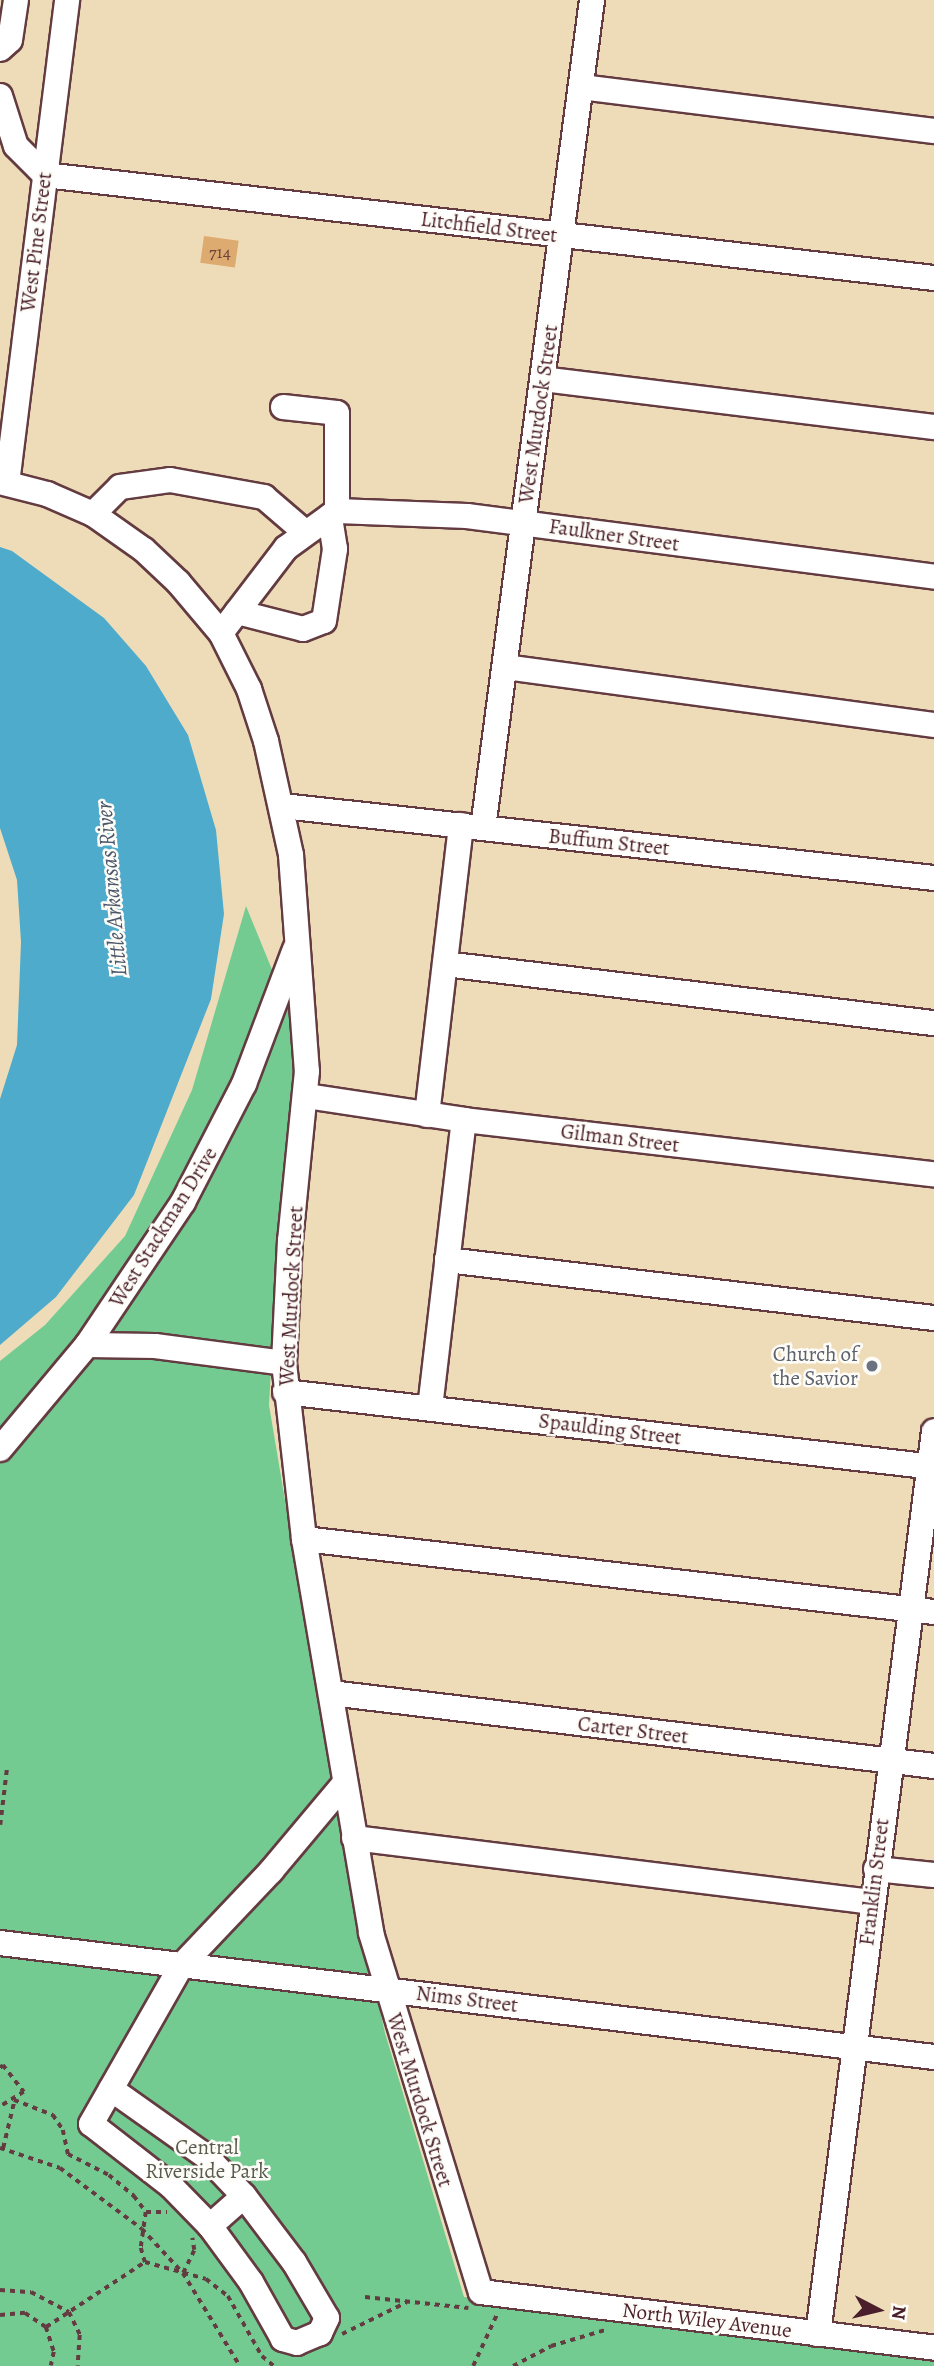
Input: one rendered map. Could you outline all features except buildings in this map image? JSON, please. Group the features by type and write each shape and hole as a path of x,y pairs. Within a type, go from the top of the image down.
{"street":[{"path":"0,49 10,40 16,0"},
{"name":"West Pine Street","path":"3,483 67,0"},
{"name":"West Murdock Street","path":"427,1115 445,964 505,667 592,0"},
{"path":"581,87 934,131"},
{"path":"0,96 16,146 45,175"},
{"name":"Litchfield Street","path":"45,175 934,278"},
{"path":"543,379 934,427"},
{"path":"237,612 303,629 324,621 335,549 333,513 337,413 284,407"},
{"path":"93,514 120,487 170,480 264,497 306,533"},
{"name":"West Murdock Street","path":"3,483 47,494 93,514 144,550 221,633 249,689 283,806 297,942 306,1096 290,1240 284,1363 285,1392 304,1539 344,1784 386,1989 481,2292"},
{"path":"221,633 286,548 333,513"},
{"name":"Faulkner Street","path":"333,513 467,516 934,577"},
{"path":"505,667 934,725"},
{"name":"Buffum Street","path":"283,806 934,878"},
{"name":"West Stackman Drive","path":"0,1448 87,1345 183,1202 225,1126 263,1040 297,942"},
{"path":"445,964 934,1023"},
{"name":"Gilman Street","path":"306,1096 464,1120 934,1174"},
{"path":"430,1408 464,1120"},
{"path":"447,1261 934,1318"},
{"path":"87,1345 155,1346 284,1363"},
{"name":"Spaulding Street","path":"285,1392 932,1466"},
{"name":"Franklin Street","path":"818,2334 889,1761 922,1611 934,1431"},
{"path":"304,1539 922,1611"},
{"name":"Carter Street","path":"331,1693 934,1766"},
{"path":"111,2089 199,2151 244,2196 281,2243 327,2318 320,2333 297,2343 283,2339 251,2282 201,2230 163,2179 91,2124 181,1966 271,1871 344,1784"},
{"path":"354,1838 872,1902"},
{"path":"876,1869 934,1875"},
{"name":"Nims Street","path":"0,1942 934,2057"},
{"path":"201,2230 244,2196"},
{"name":"North Wiley Avenue","path":"481,2292 934,2348"}],"path":[{"path":"0,1825 8,1766"},
{"path":"0,2068 3,2066 24,2092 0,2107"},
{"path":"14,2100 1,2148 60,2168 142,2229 183,2273 240,2366"},
{"path":"14,2100 53,2115 63,2130 68,2154 121,2183 146,2212"},
{"path":"146,2212 158,2208 170,2213"},
{"path":"145,2262 142,2229 146,2212"},
{"path":"183,2273 201,2230"},
{"path":"46,2327 145,2262 206,2279 228,2297 262,2356 274,2366"},
{"path":"0,2290 31,2292 69,2312 80,2335 78,2366"},
{"path":"473,2366 498,2312"},
{"path":"0,2315 25,2313 46,2327 54,2352 51,2366"},
{"path":"513,2366 575,2337 608,2329"}],"green space":[{"name":"Central Riverside Park","path":"246,906 293,1021 294,1098 281,1194 269,1405 344,1852 385,2033 464,2297 934,2356 934,2366 0,2366 0,1361 45,1325 125,1236 192,1090"}],"water":[{"name":"Little Arkansas River","path":"0,547 12,551 104,618 146,666 188,735 216,830 224,914 211,999 134,1195 56,1297 0,1345 0,1099 17,1045 21,942 17,880 0,828"}],"place":[{"name":"Church of the Savior","path":"872,1366"}]}
